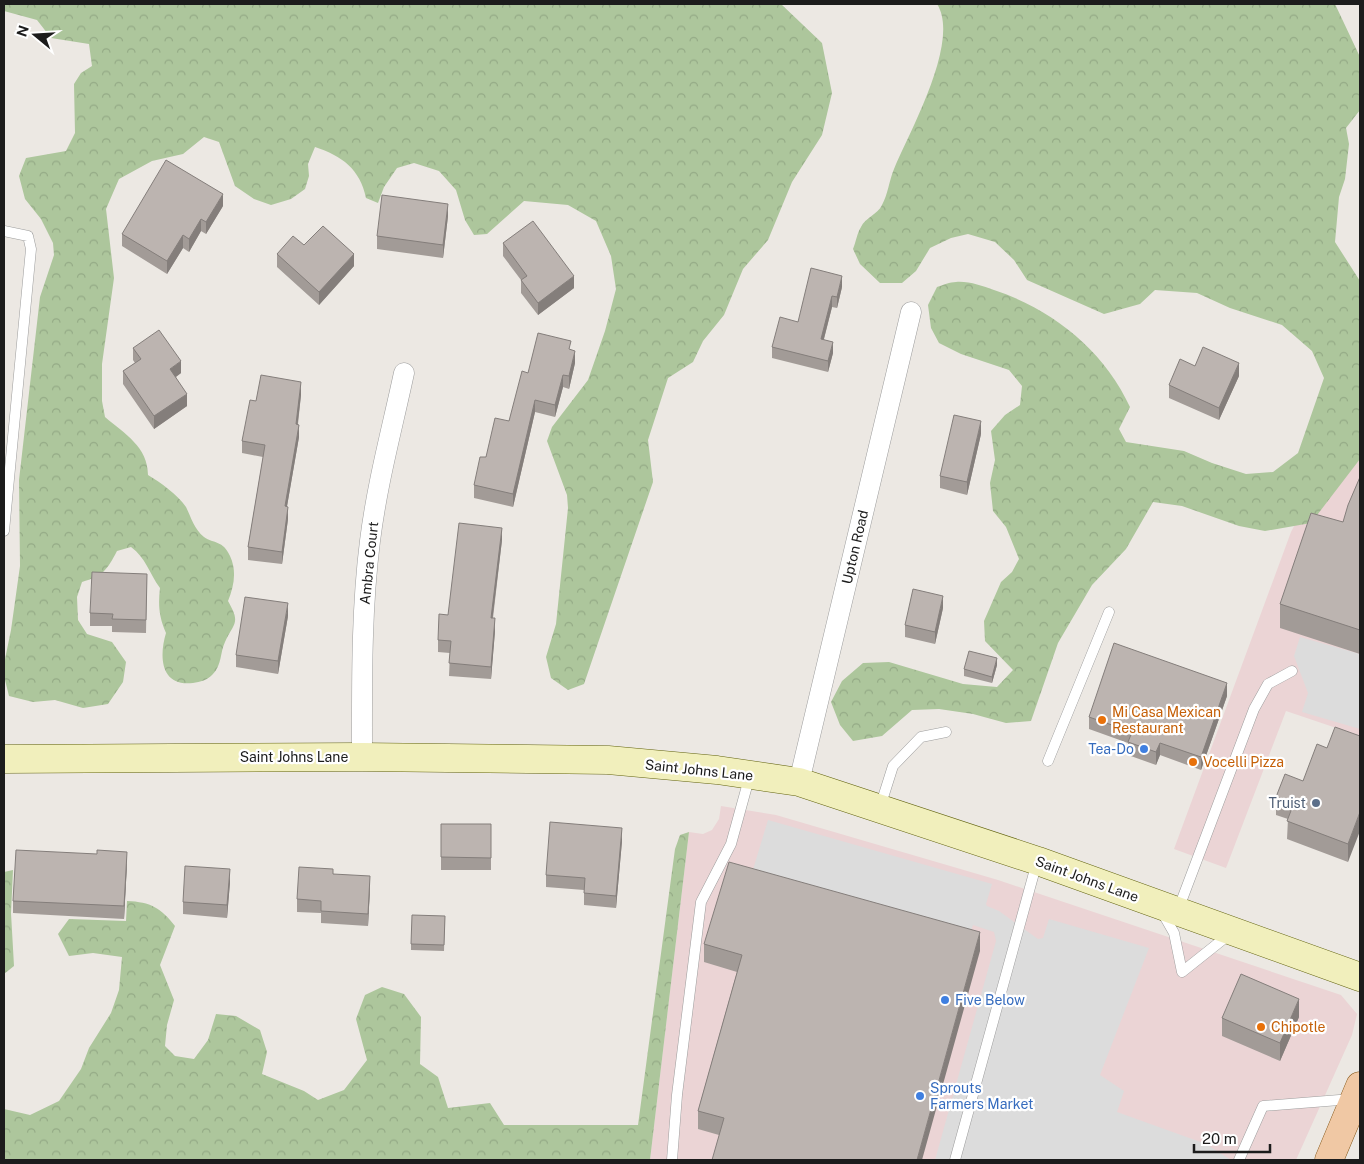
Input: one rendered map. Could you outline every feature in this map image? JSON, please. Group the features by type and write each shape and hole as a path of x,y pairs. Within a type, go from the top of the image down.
{"main road":[{"path":"1329,1160 1358,1093"}],"street":[{"name":"Upton Road","path":"799,782 911,312"},
{"name":"Ambra Court","path":"362,757 362,630 370,541 404,373"},
{"name":"Saint Johns Lane","path":"4,759 362,757 608,760 799,782 1038,861 1360,977"}],"lane":[{"path":"4,230 28,236 31,249 6,464 4,531"},
{"path":"1048,761 1110,612"},
{"path":"1234,932 1182,972 1168,908 1254,709 1268,684 1292,671"},
{"path":"880,809 893,766 921,737 946,732"},
{"path":"672,1160 677,1095 700,902 731,844 750,775"},
{"path":"955,1160 1038,861"},
{"path":"1240,1160 1263,1106 1358,1093"}],"shaded area":[{"path":"1360,399 1360,736 1286,711 1226,868 1174,849 1291,532"},
{"path":"1300,637 1360,654 1360,729 1302,712 1308,693 1294,656"},
{"path":"721,806 776,815 998,880 1341,995 1357,1014 1352,1035 1296,1160 650,1160 689,832 703,834 712,830 719,819"},
{"path":"768,820 992,884 987,906 999,911 1038,939 1043,938 1049,919 1149,948 1100,1075 1124,1091 1117,1112 1206,1144 1231,1160 935,1160 996,941 994,932 973,925 965,946 748,886"}],"green space":[{"path":"4,4 781,4 822,43 832,93 822,135 792,182 768,240 743,269 724,315 703,341 693,362 668,378 648,440 653,482 584,684 568,690 551,678 546,657 556,624 568,508 567,495 547,441 552,427 588,380 605,331 616,289 611,256 596,221 568,205 524,201 487,234 474,235 465,220 456,190 439,171 414,163 397,168 384,187 378,203 366,198 359,179 348,165 334,155 315,147 308,164 309,176 305,189 291,199 271,205 254,199 235,186 219,142 204,137 183,154 152,161 119,179 106,209 114,278 102,364 102,401 105,417 127,435 140,449 147,465 148,475 183,502 195,527 204,537 221,545 227,551 234,573 232,590 228,601 234,614 235,623 223,646 218,667 211,676 193,683 182,683 174,680 164,668 163,651 166,633 160,611 160,588 136,551 131,547 117,551 100,575 82,582 77,597 78,620 87,634 112,642 126,662 123,682 108,704 83,708 55,700 33,702 9,696 4,676 4,664 20,566 19,480 40,297 54,255 53,243 41,219 25,199 19,176 26,158 66,151 75,133 74,84 81,73 92,66 89,44 51,38 37,20 4,11"},
{"path":"937,4 1335,4 1360,57 1360,110 1346,128 1349,144 1345,179 1339,197 1335,242 1360,281 1360,459 1311,523 1265,531 1239,526 1182,506 1153,502 1126,549 1092,585 1058,643 1031,721 1006,723 973,714 939,709 912,710 882,736 853,741 840,725 831,702 842,681 863,663 889,662 963,684 997,687 1013,670 985,641 984,621 1001,582 1012,572 1019,559 1006,527 993,511 990,483 995,460 991,431 1005,415 1020,405 1022,386 1009,370 961,354 939,343 931,328 928,305 937,287 951,282 961,282 994,290 1036,308 1074,334 1106,367 1130,407 1119,429 1126,442 1184,451 1212,463 1246,474 1273,472 1298,453 1324,378 1312,351 1282,325 1230,308 1197,293 1155,290 1140,304 1104,314 1027,280 1014,260 995,242 968,234 951,238 930,248 916,271 902,283 880,283 860,264 853,249 858,232 865,221 878,211 884,201 894,169 921,111 938,63 943,40 943,20"},
{"path":"689,832 650,1160 4,1160 4,1109 30,1115 59,1101 81,1069 89,1048 111,1013 119,990 122,957 93,953 69,956 58,934 69,919 126,921 127,901 155,907 175,926 160,965 174,1000 167,1025 165,1046 175,1056 194,1059 208,1040 216,1014 236,1016 260,1030 267,1052 262,1074 304,1091 318,1100 344,1090 367,1060 356,1019 365,995 382,987 404,994 421,1017 420,1064 438,1077 448,1108 490,1103 504,1125 638,1125 675,849 680,835"},
{"path":"13,870 11,913 14,966 4,974 4,872"}],"building":[{"path":"166,160 223,194 206,222 201,219 189,239 183,235 167,261 122,234"},
{"path":"382,195 448,204 443,245 377,236"},
{"path":"533,221 574,276 538,303 521,280 527,276 503,243"},
{"path":"323,226 354,254 319,292 277,254 293,236 304,245"},
{"path":"811,268 842,276 837,297 832,296 821,339 833,342 828,361 772,347 780,317 798,322"},
{"path":"159,330 181,361 170,369 187,394 154,416 123,371 141,359 133,348"},
{"path":"538,333 571,341 569,349 575,351 569,376 563,375 555,405 535,400 513,494 474,485 480,457 486,457 495,418 509,421 522,371 528,373"},
{"path":"1203,347 1239,363 1219,408 1169,385 1180,359 1195,366"},
{"path":"261,375 301,382 296,424 299,425 285,506 288,507 282,552 248,547 265,445 242,441 250,400 256,401"},
{"path":"954,415 981,421 967,482 940,476"},
{"path":"1360,477 1360,630 1280,604 1311,513 1343,522"},
{"path":"459,523 502,528 491,618 495,618 491,667 449,663 451,641 438,640 439,614 448,615"},
{"path":"92,572 147,574 146,620 112,619 113,614 90,613"},
{"path":"913,589 943,596 935,632 905,625"},
{"path":"245,597 288,603 278,661 236,655"},
{"path":"1114,643 1227,683 1201,757 1160,743 1156,752 1128,742 1132,732 1089,717"},
{"path":"969,651 997,658 992,677 964,669"},
{"name":"Truist","path":"1335,727 1360,736 1360,812 1348,844 1287,821 1294,803 1276,797 1285,774 1303,781 1317,744 1327,748"},
{"path":"550,822 622,828 616,896 584,893 585,878 546,875"},
{"path":"441,824 491,824 491,858 441,857"},
{"path":"16,850 97,854 97,850 127,852 124,906 13,901"},
{"path":"729,862 980,932 917,1160 712,1160 724,1118 698,1111 742,955 704,944"},
{"path":"185,866 230,869 227,905 183,902"},
{"path":"299,867 333,869 333,874 370,876 368,914 321,911 321,901 297,899"},
{"path":"412,915 445,916 444,945 411,944"},
{"path":"1241,974 1299,999 1280,1043 1222,1018"}],"place":[{"name":"Mi Casa Mexican Restaurant","path":"1102,720"},
{"name":"Tea-Do","path":"1144,749"},
{"name":"Vocelli Pizza","path":"1193,762"},
{"name":"Truist","path":"1316,803"},
{"name":"Five Below","path":"945,1000"},
{"name":"Chipotle","path":"1261,1027"},
{"name":"Sprouts Farmers Market","path":"920,1096"}]}
